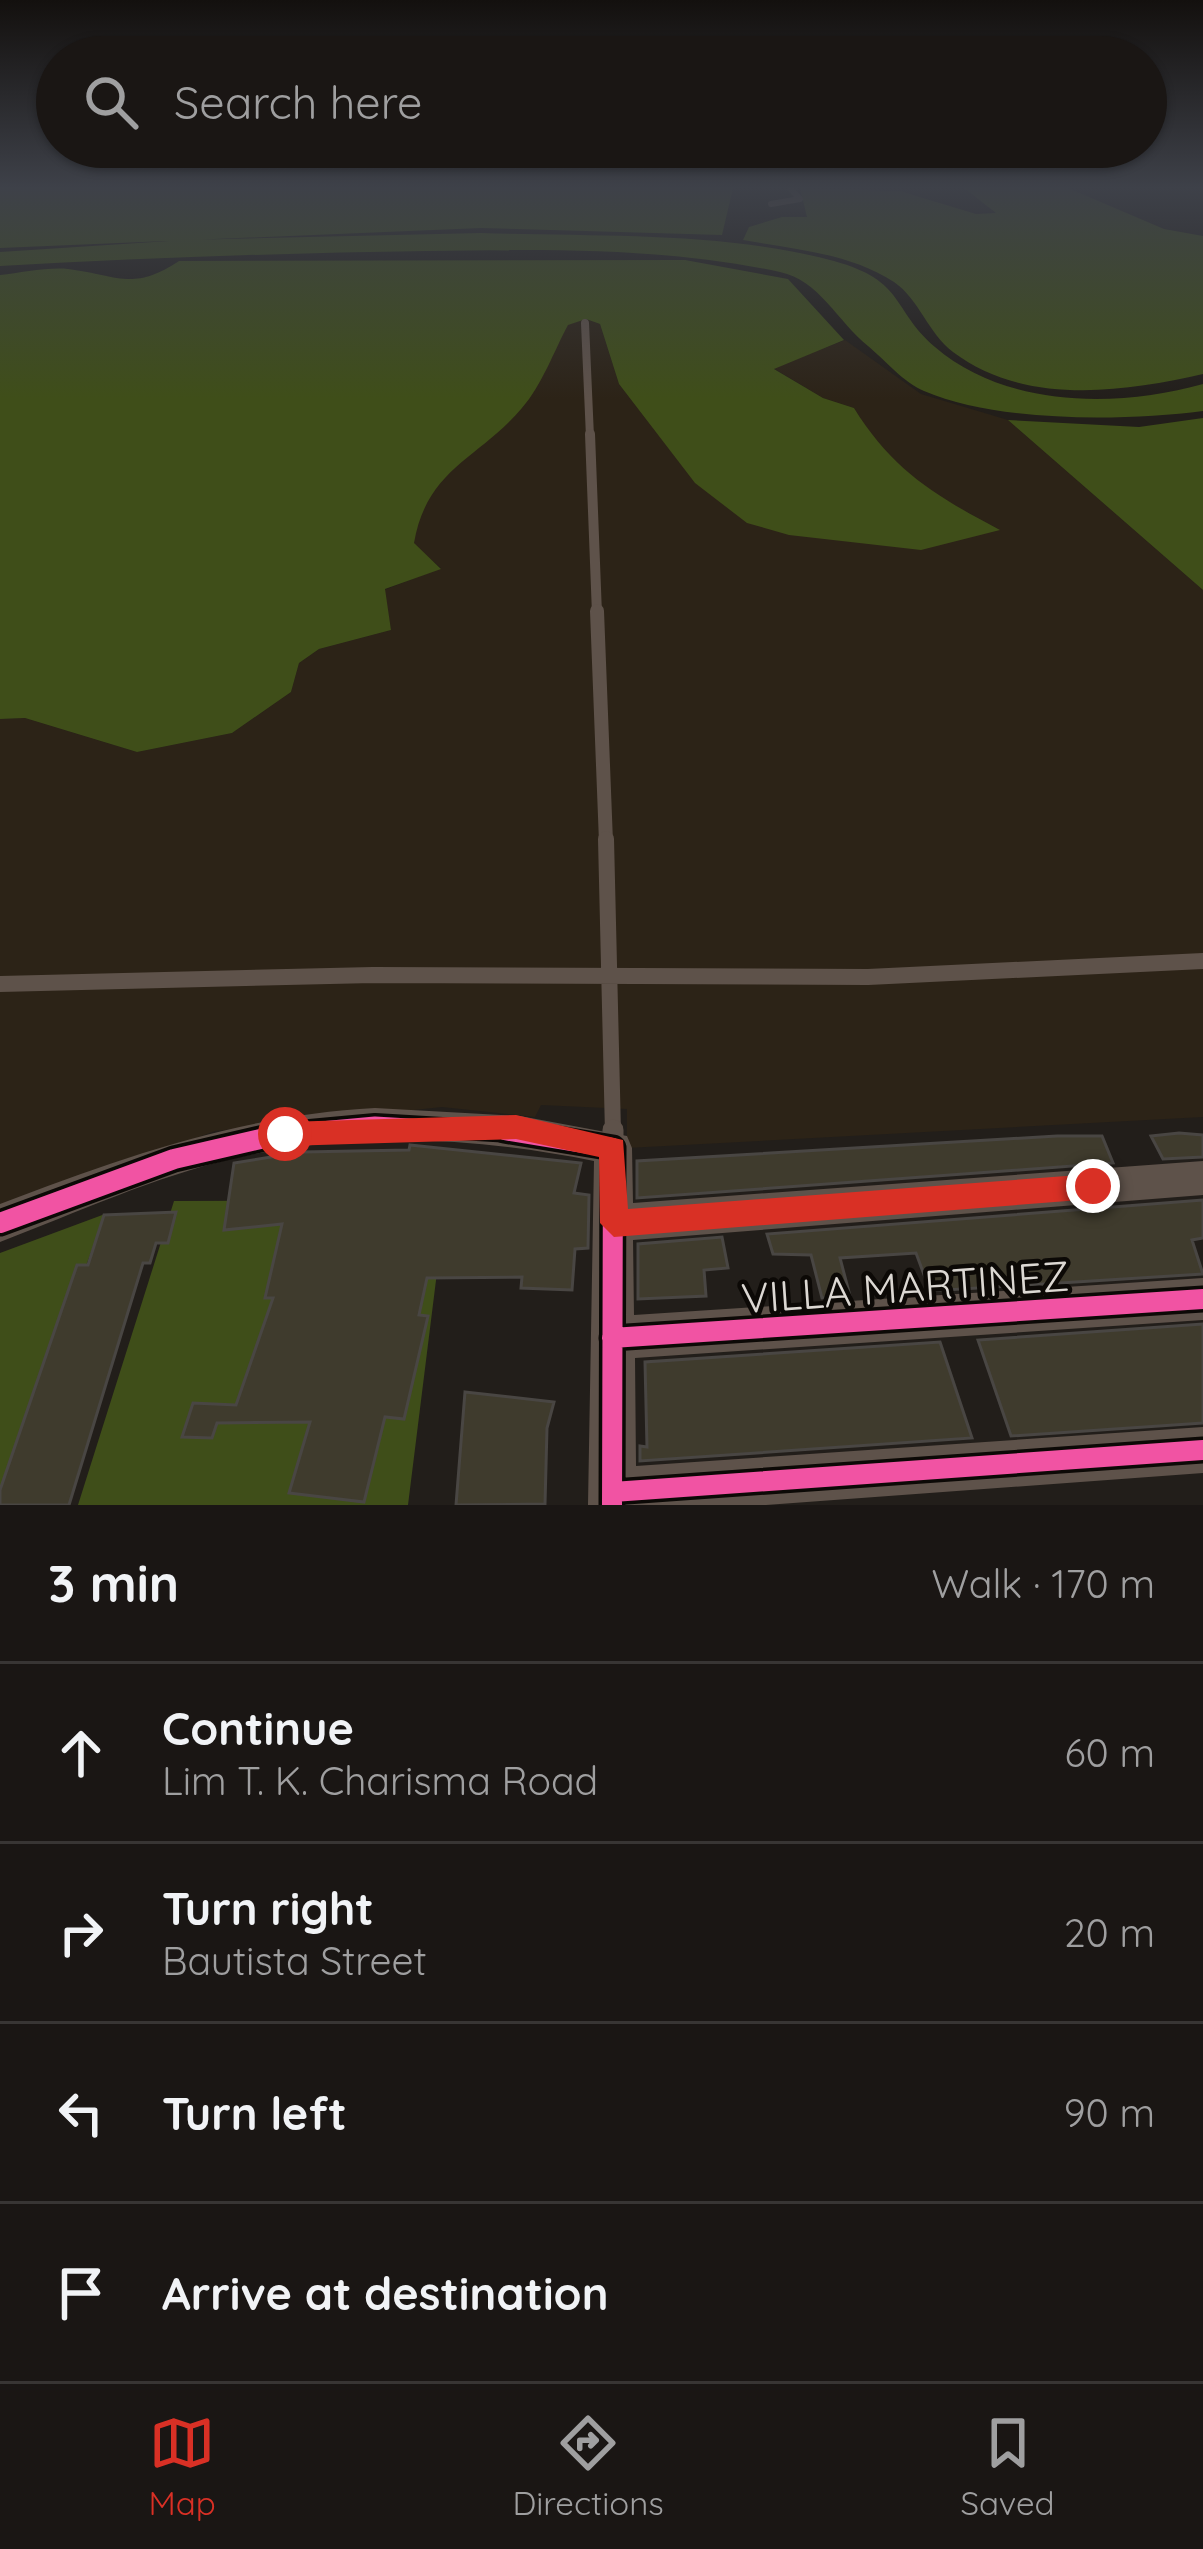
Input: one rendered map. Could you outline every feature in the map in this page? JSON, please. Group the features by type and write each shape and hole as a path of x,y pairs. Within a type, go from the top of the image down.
{"street":[{"path":"0,1223 184,1156 285,1134 516,1127 613,1148 613,1498 1203,1450"},
{"path":"614,1223 1203,1178"},
{"name":"VILLA MARTINEZ","path":"612,1338 1203,1299"}],"lane":[{"path":"585,323 612,975 613,1148"},
{"path":"0,984 612,975 868,977 1203,961"}],"shaded area":[{"path":"0,258 165,258 0,266"},
{"path":"694,258 834,261 886,287 935,347 995,382 1028,392 1099,399 1203,384 1203,411 1062,417 954,401 902,377 794,276"},
{"path":"837,258 1203,258 1203,374 1139,386 1074,390 1010,380 953,352 903,289 859,264"},
{"path":"685,260 788,279 844,340 774,369 823,398 854,408 900,465 1000,530 921,550 789,535 747,523 695,483 619,384 600,324 586,319 568,325 522,408 430,497 414,543 441,569 385,589 391,630 319,649 299,663 291,692 232,733 137,752 25,718 0,719 0,275 60,269 136,279 179,261"},
{"path":"586,319 600,324 619,384 695,482 998,529 930,492 879,448 854,408 823,398 773,368 845,340 921,394 1008,420 1203,590 1203,1117 627,1148 627,1109 541,1105 535,1117 442,1107 215,1131 0,1210 0,719 25,718 137,752 232,733 291,692 299,663 319,649 391,630 384,590 441,568 413,544 419,510 457,461 523,407 568,324"},
{"path":"1203,418 1203,590 1008,420 1139,427"},
{"path":"446,1200 408,1505 78,1505 174,1201"},
{"path":"105,1214 0,1500 0,1253"}],"building":[{"path":"1203,1135 1203,1157 1163,1159 1151,1136"},
{"path":"1102,1136 1113,1163 637,1198 637,1161"},
{"path":"410,1145 581,1163 574,1193 589,1195 588,1248 575,1249 572,1290 521,1288 522,1277 427,1278 419,1315 428,1316 404,1419 385,1417 364,1502 289,1493 310,1422 217,1423 212,1438 182,1437 193,1403 236,1405 273,1298 265,1298 282,1224 224,1230 234,1163 302,1152 409,1150"},
{"path":"1203,1200 1203,1238 1192,1240 1203,1274 930,1291 916,1253 840,1258 850,1296 822,1298 811,1255 773,1254 767,1234"},
{"path":"176,1212 168,1243 156,1243 150,1263 143,1263 69,1505 0,1505 0,1490 77,1265 88,1265 104,1215"},
{"path":"722,1237 728,1268 704,1270 706,1296 638,1299 638,1244"},
{"path":"1203,1324 1203,1423 1011,1436 978,1340"},
{"path":"940,1342 972,1438 640,1461 640,1446 647,1447 645,1362"},
{"path":"465,1392 554,1402 547,1428 545,1504 456,1505"}],"cycle path":[{"path":"0,1223 203,1150 327,1127 472,1127 613,1148 612,1505"},
{"path":"612,1338 1203,1299"},
{"path":"613,1492 1203,1450"}],"route":[{"path":"285,1134 405,1126 516,1127 613,1148 614,1223 648,1216 1093,1186"}]}
